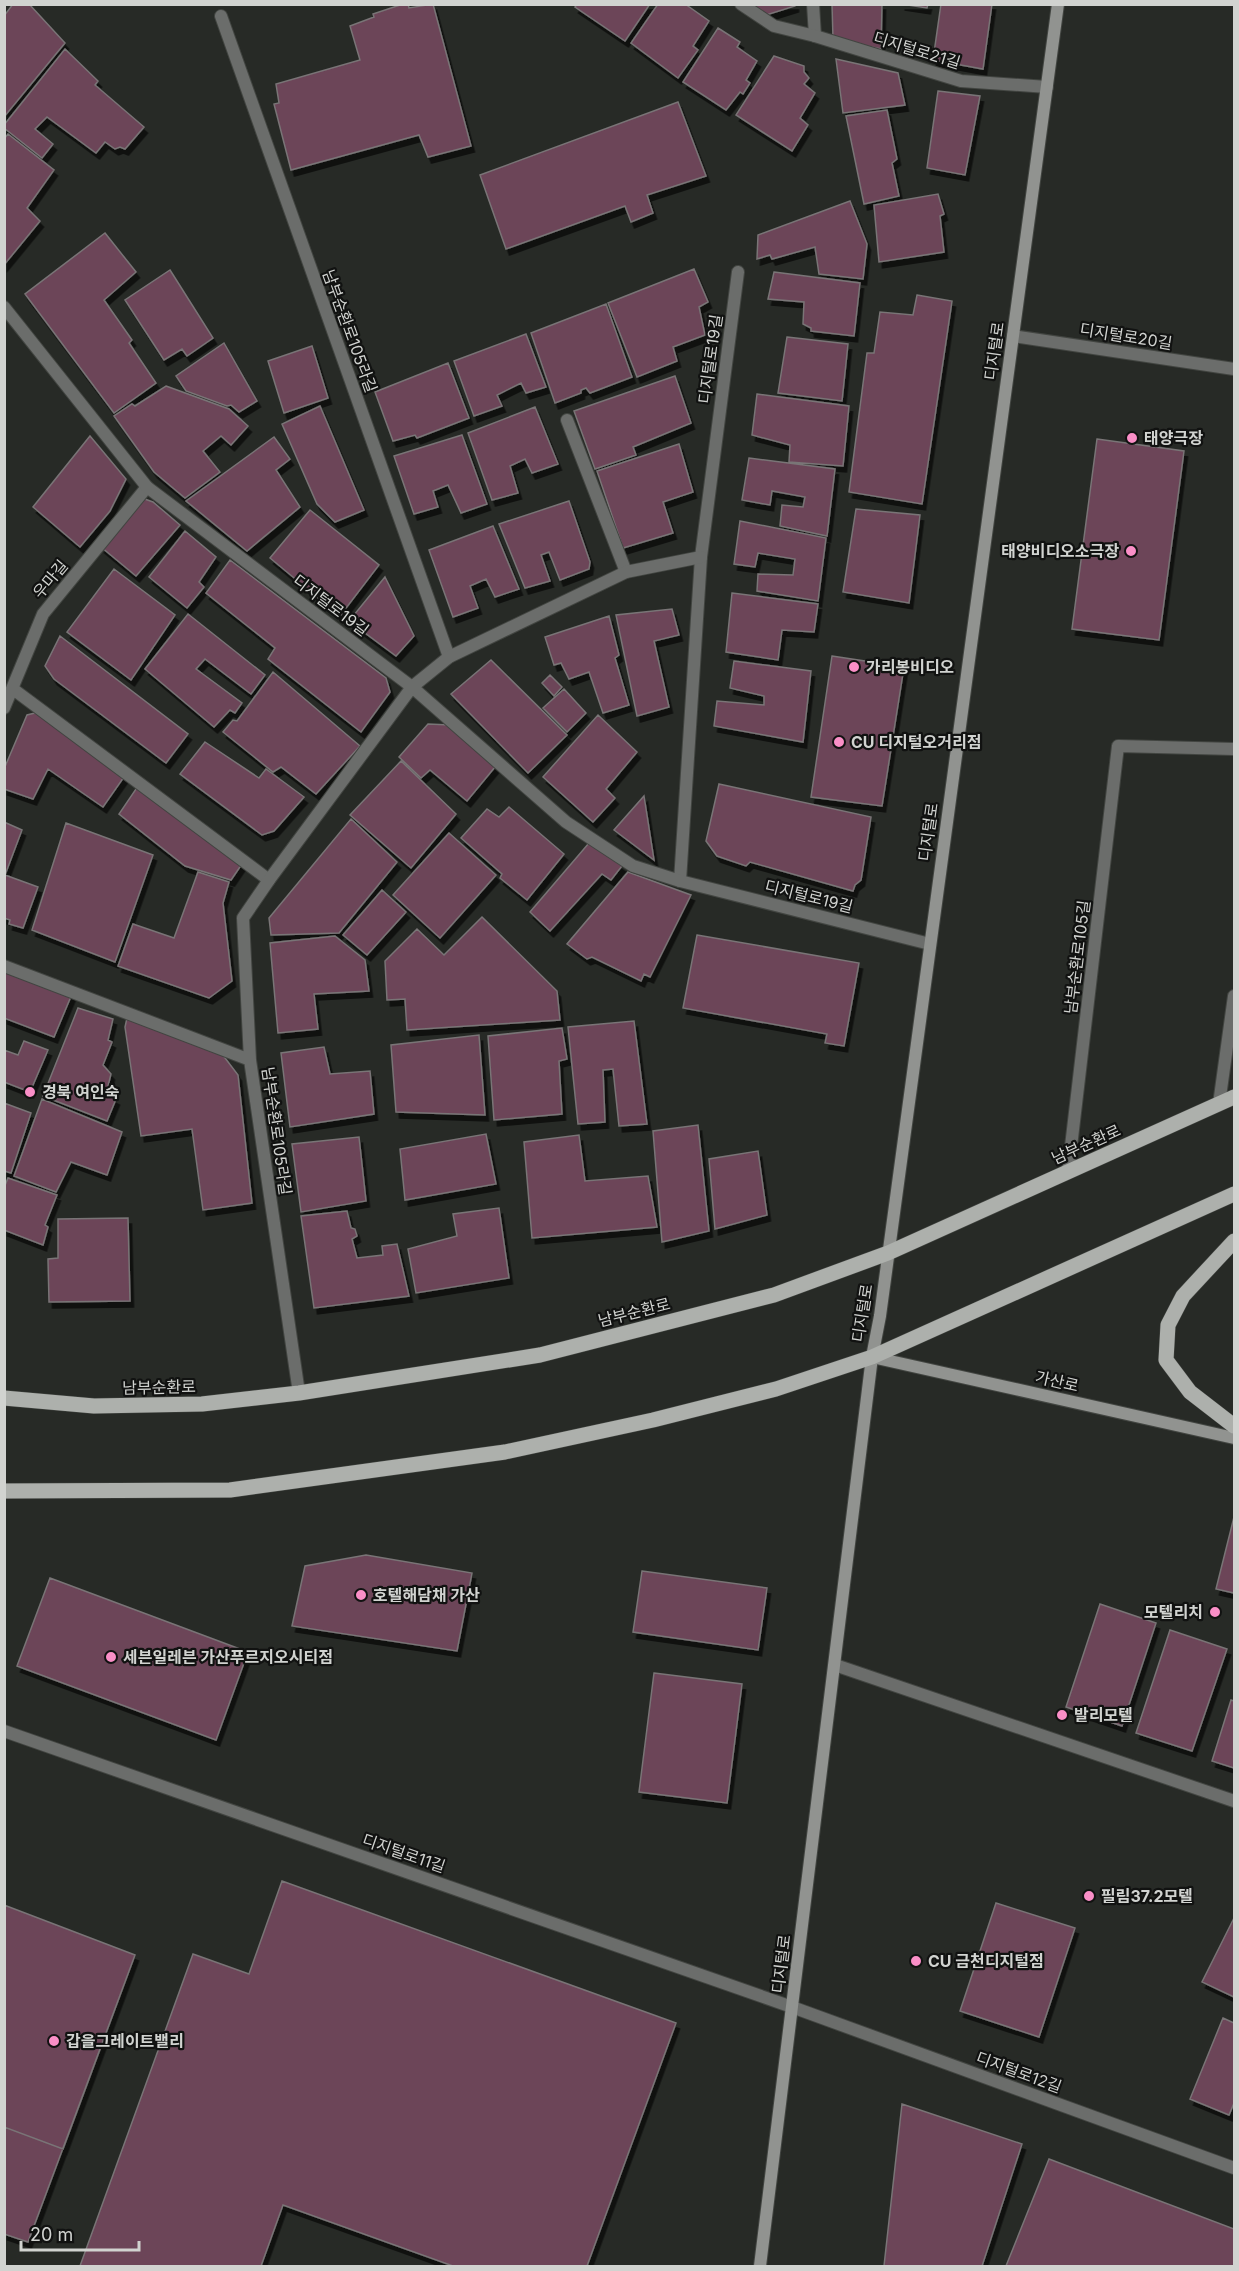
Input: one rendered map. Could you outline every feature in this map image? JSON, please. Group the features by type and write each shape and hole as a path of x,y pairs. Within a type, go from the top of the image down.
{"main road":[{"name":"디지털로","path":"760,2266 872,1357 1058,4"},
{"name":"남부순환로","path":"4,1398 94,1406 202,1404 299,1393 540,1355 774,1295 888,1252 1234,1097"},
{"path":"4,1491 230,1490 505,1452 653,1420 754,1394 872,1357 1234,1194"},
{"path":"1234,1241 1183,1296 1168,1324 1166,1360 1190,1392 1234,1426"},
{"name":"가산로","path":"872,1357 1234,1438"}],"street":[{"name":"디지털로21길","path":"741,4 774,26 815,36 962,81 1047,87"},
{"path":"813,4 815,36"},
{"name":"남부순환로105라길","path":"220,16 449,657"},
{"name":"디지털로19길","path":"680,881 701,558 738,272"},
{"name":"디지털로19길","path":"4,307 147,487 412,687 566,822 633,866 680,881 930,944"},
{"name":"디지털로20길","path":"1013,336 1234,369"},
{"path":"567,420 626,572"},
{"name":"우마길","path":"4,708 43,614 147,487"},
{"name":"남부순환로105라길","path":"299,1393 250,1060 243,918 268,880 412,687 449,657 626,572 701,558"},
{"path":"13,689 268,880"},
{"name":"남부순환로105길","path":"1068,1172 1118,746 1234,749"},
{"path":"4,966 250,1060"},
{"path":"1219,1104 1234,996"},
{"path":"835,1665 1234,1801"},
{"name":"디지털로11길","path":"4,1731 792,2007"},
{"name":"디지털로12길","path":"792,2007 1234,2168"}],"building":[{"path":"13,4 29,4 65,43 4,117 4,16"},
{"path":"408,4 409,8 433,4 471,146 428,157 419,135 291,170 274,104 279,103 276,84 360,60 350,26 374,17 373,14"},
{"path":"577,4 650,4 625,41 575,7"},
{"path":"658,4 685,4 709,21 693,46 698,50 678,78 631,43"},
{"path":"746,4 795,4 795,6 763,16"},
{"path":"832,4 882,4 881,49 833,39"},
{"path":"901,4 928,4 927,8"},
{"path":"941,4 992,4 983,69 933,60"},
{"path":"718,28 740,42 737,47 757,61 746,80 750,83 743,94 740,92 726,110 683,82"},
{"path":"65,49 98,81 95,85 144,127 125,149 120,147 115,149 105,142 96,153 47,117 35,129 53,144 42,158 4,128 4,125"},
{"path":"774,56 804,66 804,72 809,78 804,84 815,93 800,118 808,125 792,151 736,115"},
{"path":"836,59 898,73 905,105 843,113"},
{"path":"938,91 980,96 965,175 927,168"},
{"path":"678,102 706,176 647,195 653,213 631,222 625,206 506,249 480,175"},
{"path":"887,110 897,159 892,163 899,196 864,204 846,116"},
{"path":"8,134 54,170 27,208 40,221 4,265 4,139"},
{"path":"938,194 944,214 940,216 944,252 879,262 874,205"},
{"path":"850,201 867,244 863,279 819,274 815,247 772,259 770,255 757,259 758,235"},
{"path":"105,233 136,272 104,300 132,340 129,343 156,383 114,413 25,294"},
{"path":"694,269 708,302 699,307 705,335 673,347 677,361 637,377 608,303"},
{"path":"170,270 213,338 187,356 182,349 164,360 125,300"},
{"path":"774,272 860,283 854,336 811,331 811,328 803,324 804,302 768,299"},
{"path":"917,295 952,301 922,504 849,492 867,353 874,353 880,312 913,315"},
{"path":"606,304 632,377 590,393 586,388 581,390 581,393 555,403 531,333"},
{"path":"526,334 546,387 526,393 521,383 497,395 502,406 474,416 454,361"},
{"path":"787,337 848,344 842,401 778,393"},
{"path":"224,343 257,401 239,412 231,405 227,406 186,391 176,376"},
{"path":"312,346 328,398 284,413 268,361"},
{"path":"448,363 469,418 417,438 415,435 393,441 375,392"},
{"path":"675,376 691,423 633,447 636,455 595,469 574,411"},
{"path":"166,386 229,409 248,426 231,445 221,436 203,451 220,472 185,498 154,472 114,416 132,404 135,406"},
{"path":"757,394 849,406 843,466 789,462 790,445 752,435"},
{"path":"320,406 364,510 335,522 317,504 282,424"},
{"path":"535,407 558,464 532,473 525,459 510,466 518,493 492,500 468,433"},
{"path":"462,435 487,504 461,513 448,485 433,491 438,507 414,514 394,456"},
{"path":"90,436 126,479 110,511 80,547 33,507"},
{"path":"274,437 290,459 276,470 300,507 247,551 186,501"},
{"path":"1097,439 1184,451 1159,640 1072,629"},
{"path":"679,444 693,492 663,502 673,533 623,548 597,471"},
{"path":"749,458 835,469 827,536 780,526 782,505 803,507 805,497 772,491 770,505 742,500"},
{"path":"142,498 153,502 180,525 136,576 101,547"},
{"path":"569,501 590,562 589,569 560,580 549,552 541,555 550,581 525,588 499,524"},
{"path":"856,509 920,515 909,603 843,592"},
{"path":"310,510 379,565 340,616 270,558"},
{"path":"740,521 826,538 818,601 757,591 758,574 793,575 795,559 758,553 755,567 734,564"},
{"path":"493,526 519,589 495,597 486,579 470,586 478,608 453,617 429,550"},
{"path":"185,531 216,557 199,582 204,587 187,608 149,577"},
{"path":"230,560 386,678 390,692 361,732 268,659 275,648 206,593"},
{"path":"114,569 175,615 131,680 67,632"},
{"path":"385,577 414,636 396,656 349,621"},
{"path":"732,593 818,604 814,632 782,630 778,660 726,652"},
{"path":"672,609 679,635 654,641 669,707 637,716 616,615"},
{"path":"188,614 265,675 251,694 205,659 196,669 242,703 235,713 230,710 214,727 145,669"},
{"path":"609,616 619,655 615,658 629,705 603,713 589,672 569,679 561,663 554,665 545,637"},
{"path":"60,636 188,734 166,763 54,679 45,666"},
{"path":"832,656 904,667 882,806 811,797"},
{"path":"491,660 567,735 528,773 451,694"},
{"path":"734,661 811,671 803,742 714,726 717,701 764,705 764,696 730,688"},
{"path":"273,672 360,746 316,794 281,767 273,772 223,732 233,720 237,721"},
{"path":"550,675 562,687 554,696 542,683"},
{"path":"564,689 586,713 567,732 543,708"},
{"path":"39,712 124,777 103,807 48,769 33,799 4,789 4,769 27,715"},
{"path":"598,715 637,752 606,789 615,798 593,822 543,777"},
{"path":"428,724 450,725 495,767 467,801 430,770 421,778 399,757"},
{"path":"205,742 259,778 266,769 304,797 274,831 262,835 180,774"},
{"path":"401,761 456,814 411,868 350,815"},
{"path":"719,784 871,817 861,880 855,885 853,891 750,862 746,866 717,856 706,841"},
{"path":"138,786 242,864 231,880 185,866 119,814"},
{"path":"644,796 654,860 614,830"},
{"path":"509,807 564,854 527,900 500,878 502,874 461,838 487,809 499,817"},
{"path":"351,819 397,862 339,933 271,935 269,918"},
{"path":"4,822 22,830 5,875 38,887 23,928 9,924 10,920 4,918"},
{"path":"66,823 153,855 115,962 32,930"},
{"path":"449,833 496,875 440,938 393,895"},
{"path":"589,843 622,866 611,880 602,874 550,931 530,912"},
{"path":"198,872 229,882 223,903 232,981 209,998 118,966 133,924 174,938"},
{"path":"628,872 691,895 650,977 644,974 641,981 592,957 587,959 567,944"},
{"path":"382,890 406,912 367,955 343,935"},
{"path":"482,917 557,991 560,1020 407,1030 405,999 387,1000 385,961 417,929 444,955"},
{"path":"697,935 859,963 844,1046 825,1043 827,1034 683,1008"},
{"path":"335,936 365,960 369,991 314,994 318,1029 278,1033 270,943"},
{"path":"4,968 72,994 54,1037 4,1018"},
{"path":"78,1008 113,1019 108,1040 112,1042 103,1065 111,1074 106,1094 116,1099 107,1121 43,1096"},
{"path":"127,1018 222,1054 238,1075 252,1203 203,1210 192,1129 141,1136 125,1027"},
{"path":"634,1021 647,1124 619,1126 613,1069 603,1070 605,1122 578,1124 568,1027"},
{"path":"562,1028 567,1059 559,1061 562,1114 494,1120 488,1036"},
{"path":"479,1035 485,1115 396,1112 391,1045"},
{"path":"24,1041 48,1050 30,1092 4,1082 4,1050 18,1055"},
{"path":"324,1047 330,1074 370,1071 374,1114 290,1127 281,1053"},
{"path":"42,1099 122,1132 107,1175 71,1162 56,1192 14,1176"},
{"path":"4,1103 31,1113 11,1173 4,1171"},
{"path":"698,1125 709,1231 662,1242 653,1131"},
{"path":"486,1134 496,1184 405,1200 400,1149"},
{"path":"579,1135 585,1181 648,1176 657,1227 532,1238 524,1142"},
{"path":"359,1137 366,1201 301,1212 292,1144"},
{"path":"758,1151 767,1215 715,1229 709,1159"},
{"path":"8,1178 57,1195 45,1225 48,1227 43,1245 4,1230 4,1188"},
{"path":"499,1208 509,1278 416,1293 408,1249 457,1236 453,1214"},
{"path":"347,1211 351,1228 355,1229 357,1236 352,1239 357,1258 383,1255 382,1246 397,1244 409,1296 314,1308 301,1216"},
{"path":"128,1218 130,1301 49,1302 48,1259 58,1258 58,1219"},
{"path":"1234,1517 1234,1593 1216,1589"},
{"path":"366,1555 472,1573 457,1651 292,1626 305,1566"},
{"path":"642,1571 767,1588 758,1650 633,1632"},
{"path":"50,1578 248,1652 216,1740 17,1666"},
{"path":"1100,1604 1156,1623 1122,1726 1066,1707"},
{"path":"1170,1630 1227,1649 1192,1751 1136,1733"},
{"path":"654,1673 742,1684 727,1803 639,1792"},
{"path":"1231,1700 1234,1701 1234,1768 1212,1761"},
{"path":"282,1881 676,2023 587,2266 453,2266 283,2205 261,2266 80,2266 193,1954 249,1974"},
{"path":"996,1903 1075,1928 1039,2037 960,2011"},
{"name":"갑을그레이트밸리","path":"4,1905 135,1955 63,2149 4,2127"},
{"name":"갑을그레이트밸리","path":"4,1905 135,1955 28,2242 4,2234"},
{"path":"1234,1918 1234,1997 1202,1982"},
{"path":"1223,2018 1234,2023 1234,2103 1229,2115 1190,2099"},
{"path":"902,2104 1022,2144 982,2266 884,2266"},
{"path":"1049,2159 1234,2229 1234,2266 1006,2266"}],"place":[{"name":"태양극장","path":"1132,438"},
{"name":"태양비디오소극장","path":"1131,551"},
{"name":"가리봉비디오","path":"854,667"},
{"name":"CU 디지털오거리점","path":"839,742"},
{"name":"경북 여인숙","path":"30,1092"},
{"name":"호텔해담채 가산","path":"361,1595"},
{"name":"모텔리치","path":"1215,1612"},
{"name":"세븐일레븐 가산푸르지오시티점","path":"111,1657"},
{"name":"발리모텔","path":"1062,1715"},
{"name":"필림37.2모텔","path":"1089,1896"},
{"name":"CU 금천디지털점","path":"916,1961"},
{"name":"갑을그레이트밸리","path":"54,2041"}]}
